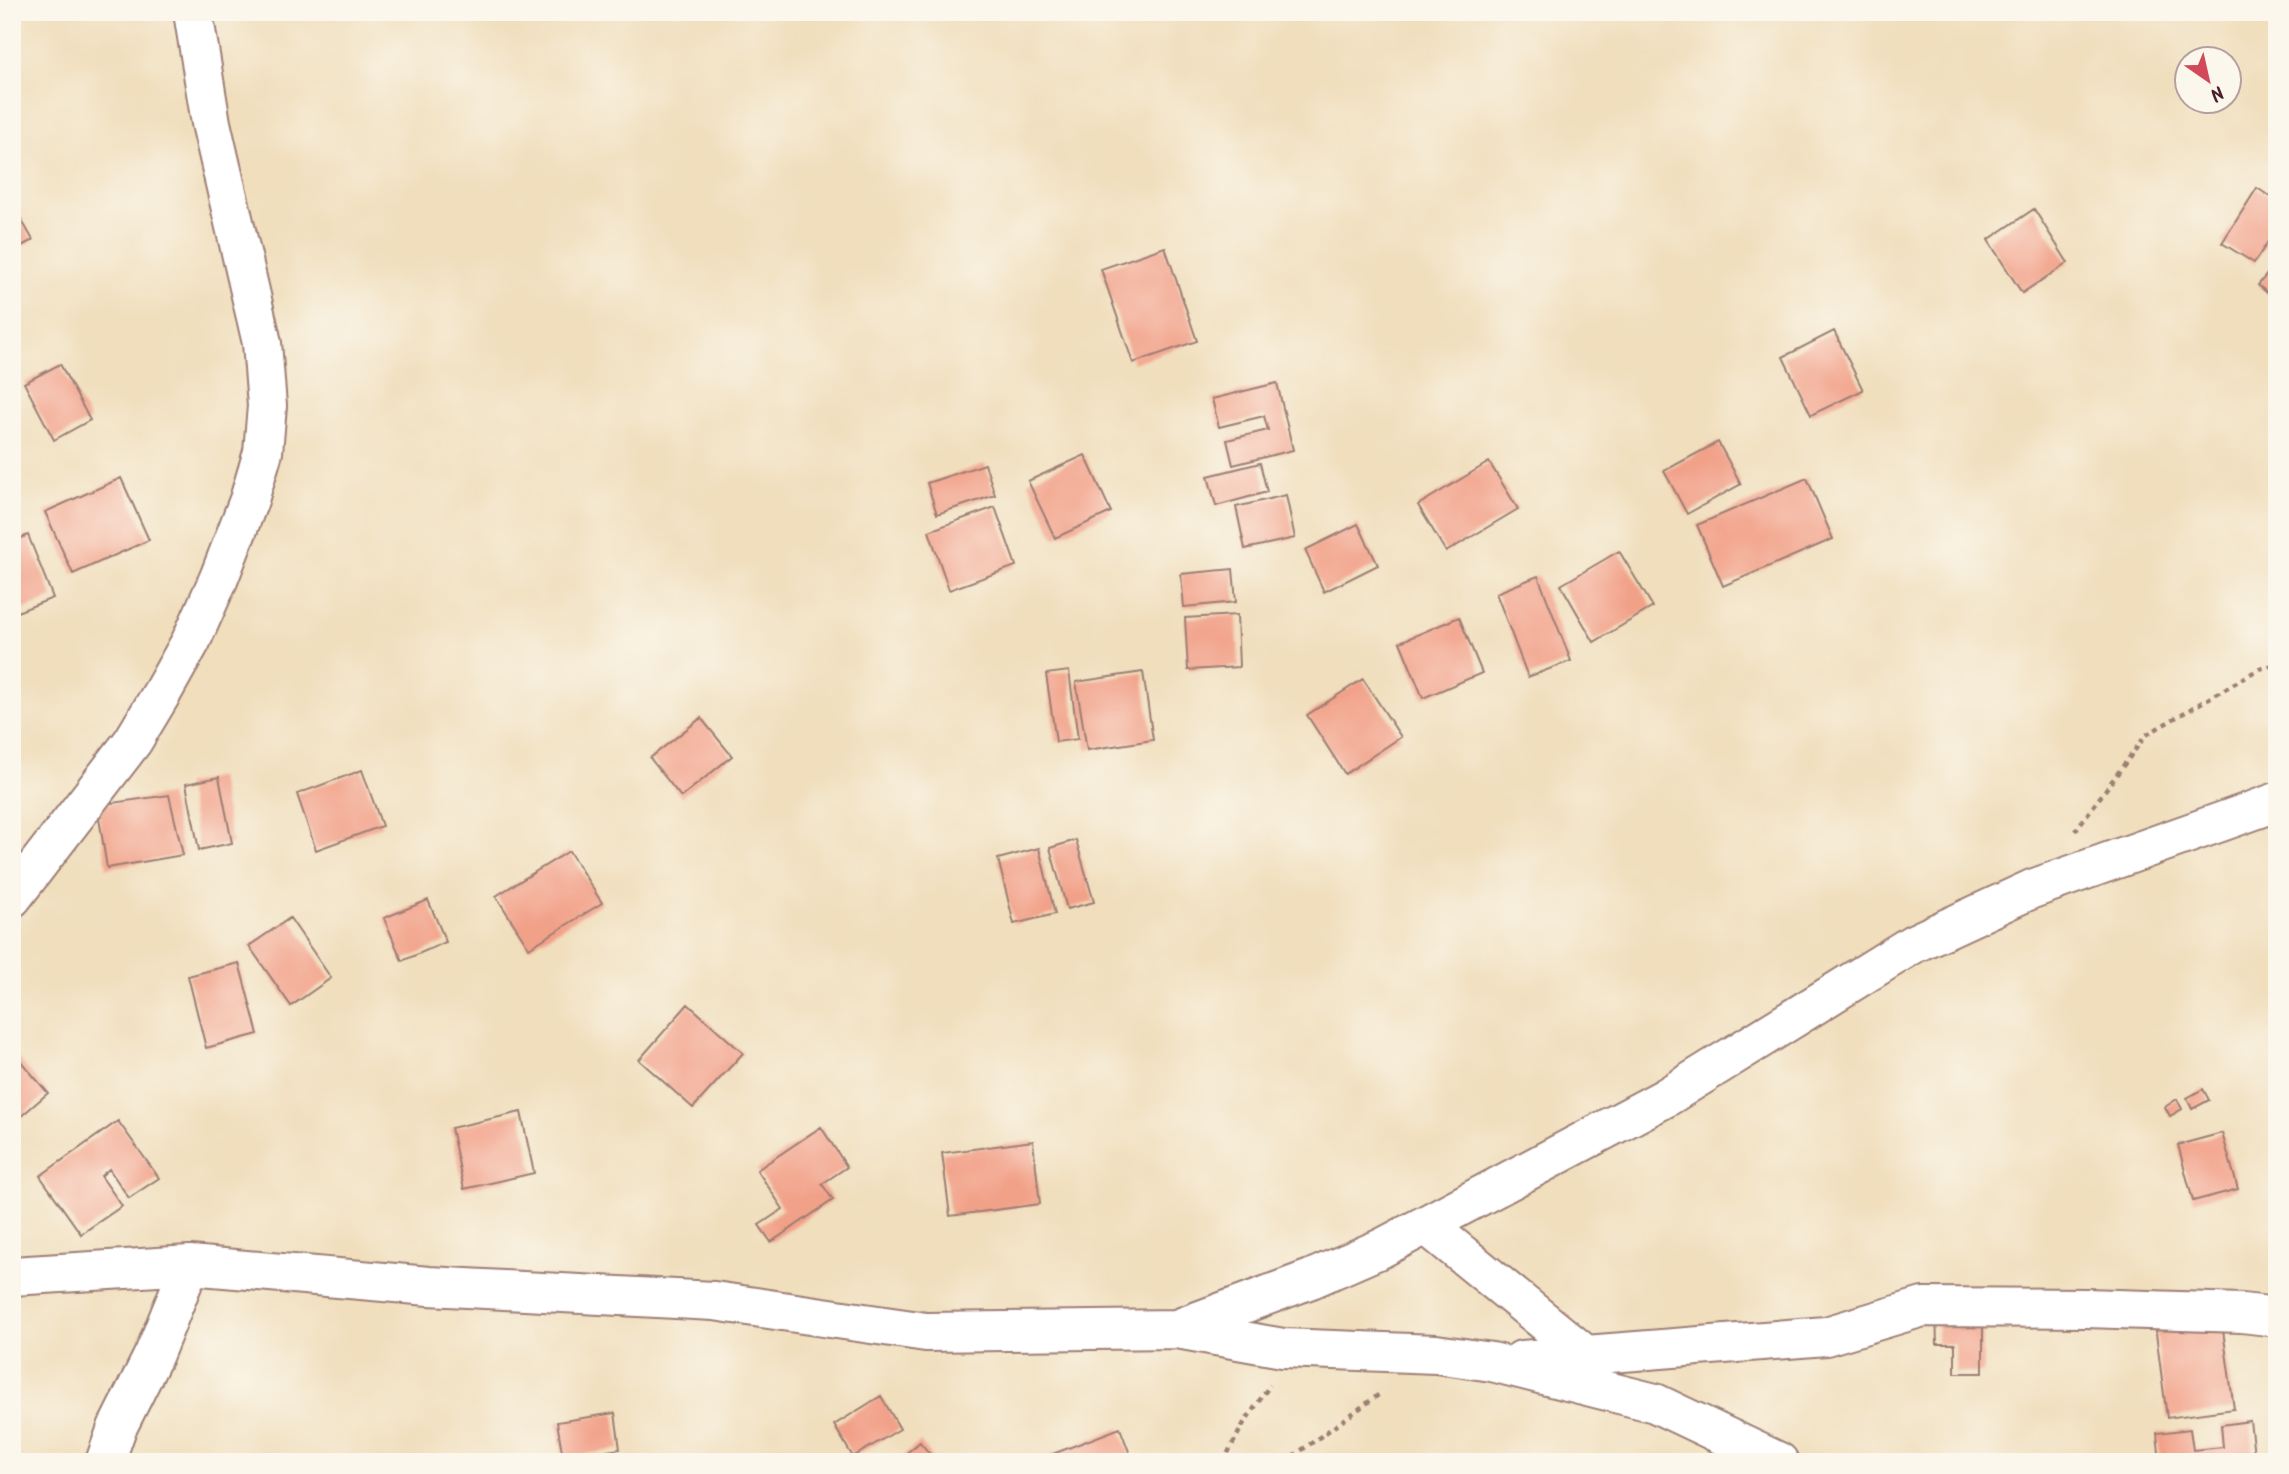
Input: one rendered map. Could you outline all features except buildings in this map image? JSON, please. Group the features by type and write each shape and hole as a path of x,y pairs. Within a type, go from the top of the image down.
{"street":[{"path":"12,898 132,741 163,691 191,641 219,578 249,500 263,452 267,407 262,343 211,123 193,12"},
{"path":"1177,1329 1311,1279 1382,1248 1426,1225 1665,1098 1913,944 2032,889 2277,802"},
{"path":"1426,1225 1583,1354 1655,1404 1779,1462"},
{"path":"12,1276 190,1265 429,1286 714,1301 926,1332 1177,1329 1283,1348 1436,1354 1492,1362 1655,1404"},
{"path":"106,1462 117,1428 154,1354 190,1265"},
{"path":"1283,1348 1311,1279"},
{"path":"1492,1362 1826,1336 1923,1307 2099,1308 2242,1313 2277,1317"}],"path":[{"path":"2072,834 2146,735 2259,669 2277,664"},
{"path":"1223,1462 1244,1423 1269,1387 1283,1348"},
{"path":"1285,1462 1382,1392"}]}
